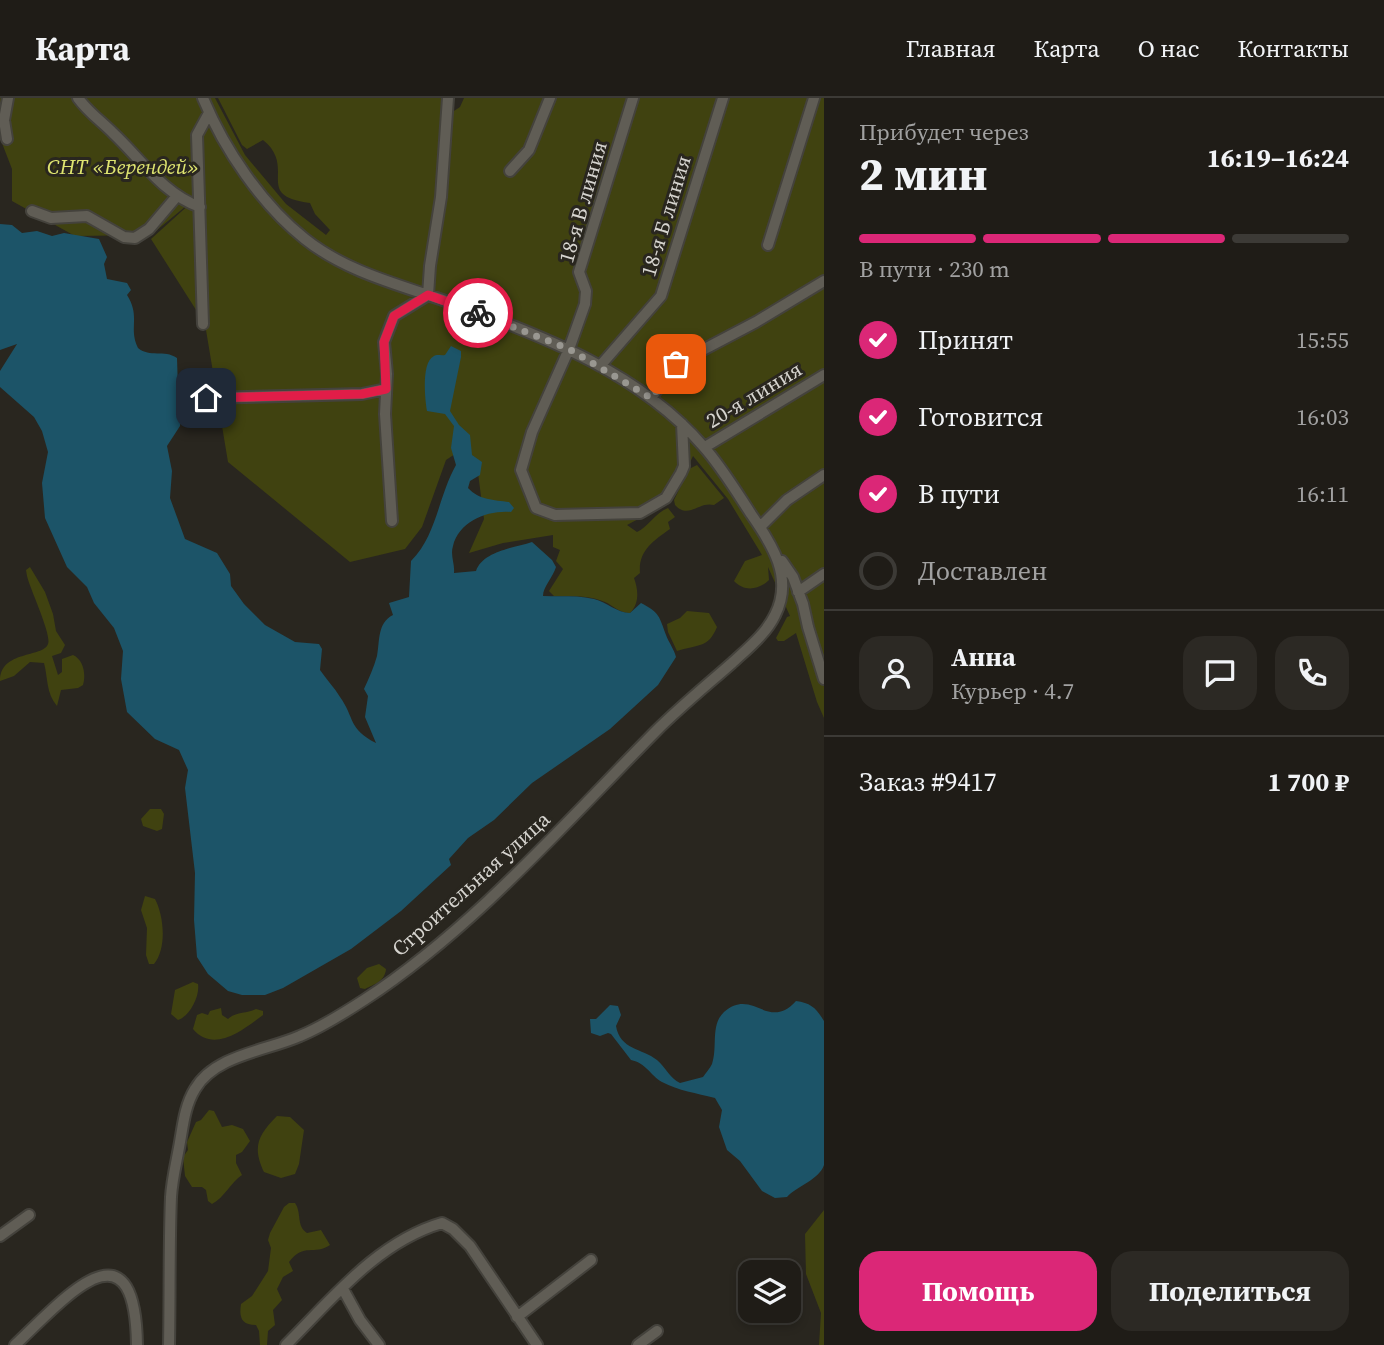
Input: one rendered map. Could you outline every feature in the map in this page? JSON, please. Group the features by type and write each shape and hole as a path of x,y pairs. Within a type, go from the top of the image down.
{"street":[{"path":"7,139 4,120 8,98"},
{"path":"78,98 86,110 114,133 177,197 200,207"},
{"path":"203,98 215,127 247,177 305,239 368,275 569,349 651,398 682,424 705,447 793,577 824,680"},
{"path":"428,295 441,197 448,98"},
{"path":"510,171 529,150 550,98"},
{"name":"18-я В линия","path":"633,98 579,272 586,291 585,304 569,349 532,432 521,470 536,508 555,515 640,513 666,498 681,473 684,466 682,424"},
{"name":"18-я Б линия","path":"600,366 661,296 723,98"},
{"path":"768,244 814,98"},
{"path":"202,324 197,135 209,113"},
{"path":"32,211 51,218 87,216 124,237 135,238 149,229 177,197"},
{"path":"651,398 676,364 824,281"},
{"path":"392,521 385,414 384,342 394,316 428,295"},
{"name":"20-я линия","path":"705,447 824,375"},
{"path":"206,398 362,394 386,389"},
{"path":"760,527 787,500 824,475"},
{"name":"Строительная улица","path":"169,1345 172,1194 184,1119 196,1086 218,1067 308,1033 361,1002 397,978 468,919 593,798 660,728 752,645 774,618 783,593 782,574 774,551"},
{"path":"798,592 822,580"},
{"path":"0,1236 29,1215"},
{"path":"286,1345 381,1252 418,1230 442,1223 453,1229 470,1246 537,1345"},
{"path":"517,1317 591,1260"},
{"path":"15,1345 76,1291 96,1276 107,1274 119,1277 125,1282 133,1303 137,1345"},
{"path":"343,1289 360,1320 379,1345"},
{"path":"638,1345 657,1331"}],"green space":[{"name":"СНТ «Берендей»","path":"0,98 215,98 245,155 286,204 326,235 330,230 315,214 310,203 283,194 279,187 277,161 273,150 263,140 247,149 242,145 218,98 442,98 440,120 460,107 464,98 824,98 824,718 796,633 784,641 778,641 776,638 790,616 768,567 769,580 761,586 747,588 734,581 745,561 762,555 728,499 693,456 672,501 627,525 637,532 668,508 675,517 668,522 670,529 653,542 641,559 640,573 634,578 637,596 630,613 599,600 580,596 554,596 549,591 563,569 556,561 560,550 553,547 553,535 503,543 469,553 484,519 478,473 467,446 446,460 422,527 405,549 350,562 228,462 205,324 151,239 203,192 151,235 75,236 12,201 12,169 0,138"},
{"path":"697,465 724,498 714,505 703,505 685,511 675,505 674,500 689,469"},
{"path":"30,567 45,592 56,631 65,645 61,653 52,656 58,675 62,672 62,659 73,655 80,660 83,668 83,685 61,690 57,706 49,691 44,663 30,662 14,676 0,681 7,664 45,648 48,644 47,631 27,576 26,570"},
{"path":"687,611 709,613 717,627 706,642 677,651 667,624"},
{"path":"150,809 161,809 164,814 162,829 157,831 143,826 141,819"},
{"path":"145,896 155,899 162,923 161,949 154,964 149,964 146,955 147,928 141,910"},
{"path":"379,964 386,969 382,979 365,989 360,988 357,978 367,968"},
{"path":"193,982 198,984 196,1000 190,1010 178,1020 171,1014 175,990"},
{"path":"221,1008 222,1015 228,1019 256,1009 263,1011 263,1015 229,1037 219,1039 201,1036 193,1029 197,1015 208,1015 210,1011"},
{"path":"209,1110 214,1111 222,1127 232,1125 243,1129 250,1141 242,1152 236,1155 236,1163 242,1175 212,1204 208,1201 206,1190 192,1187 185,1176 183,1157 188,1150 187,1142 196,1122"},
{"path":"277,1116 290,1117 304,1130 295,1174 281,1178 264,1172 258,1155 261,1135"},
{"path":"289,1203 295,1203 304,1230 307,1233 321,1230 330,1245 299,1252 289,1262 293,1271 283,1277 277,1289 282,1300 273,1310 275,1325 268,1331 267,1345 260,1345 256,1325 247,1324 242,1319 241,1304 252,1296 268,1271 270,1233"},
{"path":"824,1210 824,1345 819,1345 821,1313 806,1274 805,1234"}],"water":[{"path":"0,224 12,225 22,233 37,231 52,236 64,233 99,239 107,257 104,264 107,279 127,283 131,290 127,295 133,310 134,334 138,348 147,353 167,354 177,358 178,389 183,396 180,426 167,446 172,471 170,498 185,539 217,553 230,574 231,586 265,625 295,642 319,644 322,649 320,670 345,704 356,728 367,738 376,743 365,717 368,696 364,689 377,656 382,628 393,615 389,603 409,597 411,561 420,551 432,528 456,465 451,448 454,426 445,414 427,411 425,390 430,360 435,355 445,355 451,346 461,351 461,357 450,411 470,435 472,455 482,462 480,475 470,481 468,488 482,497 509,502 514,508 511,512 484,515 461,530 452,549 454,573 476,571 485,559 492,555 532,542 556,567 543,596 594,599 630,613 641,603 658,616 675,654 676,657 658,685 610,729 532,783 494,820 468,838 449,859 451,865 401,911 351,949 283,988 265,995 242,995 228,991 208,974 197,957 194,920 195,873 185,788 188,770 179,750 155,739 127,712 121,679 123,651 114,628 94,603 87,587 67,567 45,518 42,483 48,452 42,431 34,417 0,387 0,371 17,344 0,350"},
{"path":"796,1001 813,1007 824,1021 824,1165 818,1175 787,1197 775,1198 762,1191 740,1161 727,1150 719,1127 722,1110 715,1098 681,1090 662,1082 631,1060 611,1034 600,1036 591,1033 590,1019 596,1019 610,1005 618,1006 621,1015 616,1026 622,1040 657,1060 680,1083 703,1077 712,1064 717,1023 724,1012 744,1004 777,1012"}],"way so far":[{"path":"478,313 569,349 651,398 676,364"}],"route":[{"path":"206,398 362,394 386,389 384,342 394,316 428,295 478,313"}]}
